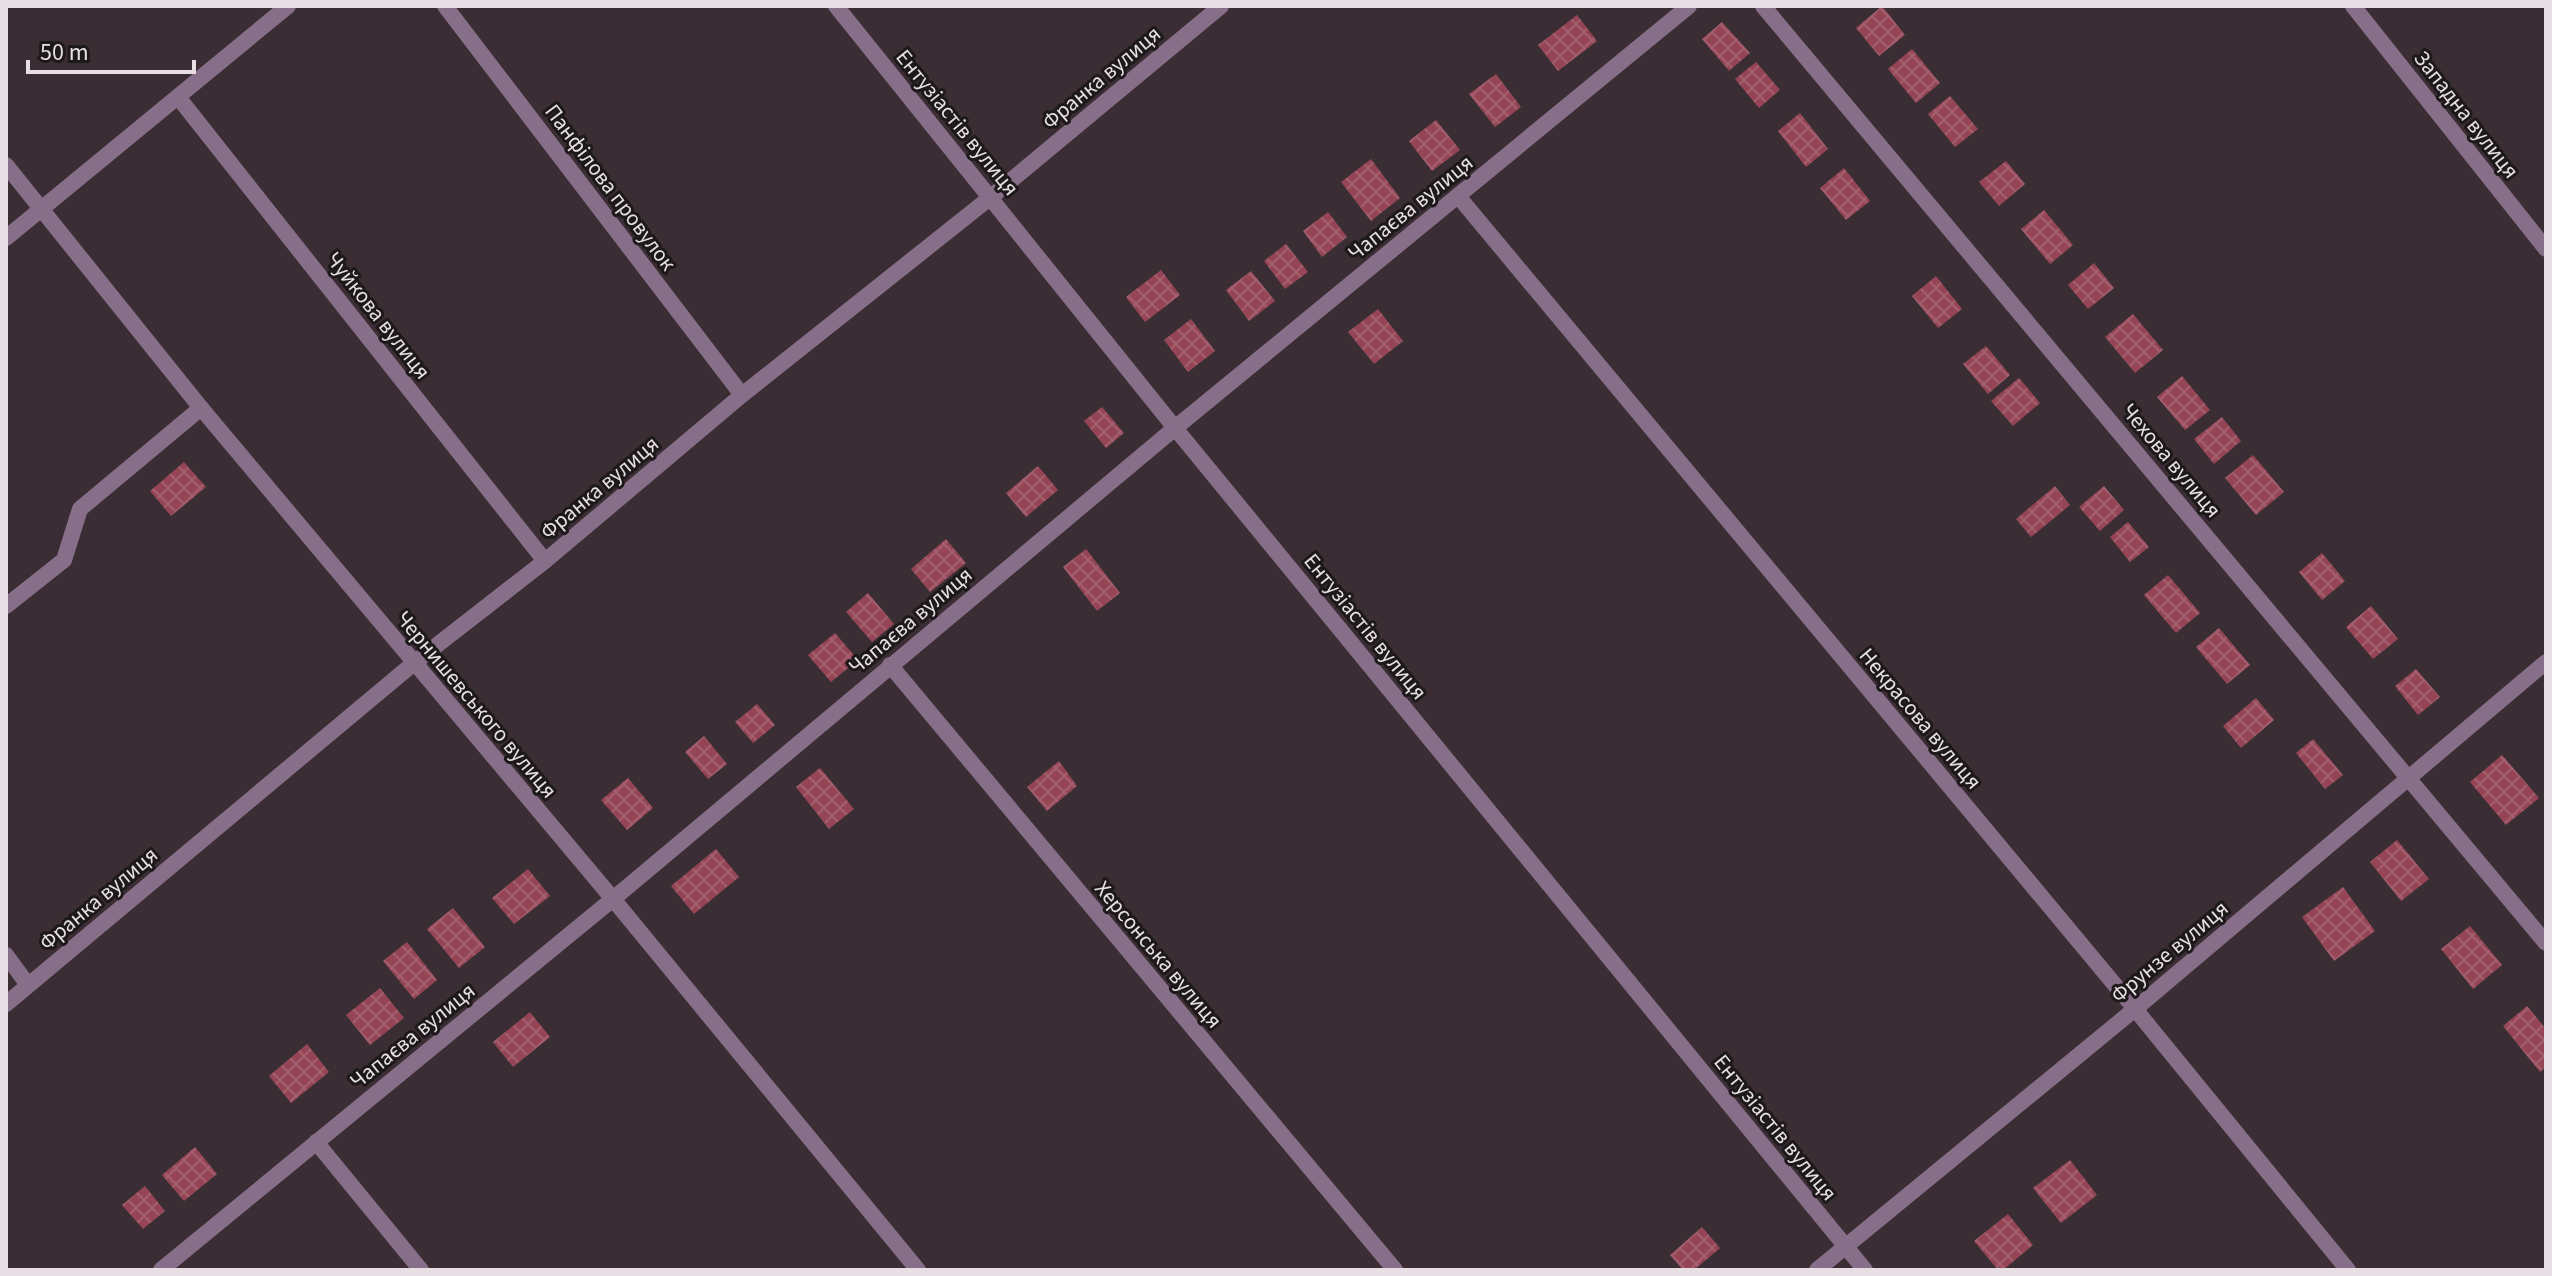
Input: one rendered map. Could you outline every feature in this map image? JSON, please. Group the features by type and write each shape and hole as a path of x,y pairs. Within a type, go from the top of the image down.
{"street":[{"path":"6,238 288,6"},
{"name":"Панфілова провулок","path":"445,6 742,395"},
{"name":"Ентузіастів вулиця","path":"836,6 1175,428 1865,1270"},
{"name":"Франка вулиця","path":"6,1004 414,663 545,561 742,395 991,197 1221,6"},
{"name":"Чапаєва вулиця","path":"161,1270 613,899 1175,428 1689,6"},
{"name":"Чехова вулиця","path":"1763,6 2546,943"},
{"name":"Западна вулиця","path":"2353,6 2546,249"},
{"name":"Чуйкова вулиця","path":"178,97 545,561"},
{"name":"Чернишевського вулиця","path":"6,165 201,408 613,899 918,1270"},
{"name":"Некрасова вулиця","path":"1458,196 2135,1009 2348,1270"},
{"path":"6,606 64,560 80,509 201,408"},
{"name":"Фрунзе вулиця","path":"1817,1270 2135,1009 2546,662"},
{"name":"Херсонська вулиця","path":"890,665 1395,1270"},
{"path":"6,955 28,985"},
{"path":"316,1142 421,1270"}],"building":[{"path":"1882,6 1905,35 1879,56 1856,28"},
{"path":"1577,15 1597,41 1558,71 1538,45"},
{"path":"1722,22 1750,53 1729,71 1702,39"},
{"path":"1912,49 1940,83 1916,103 1888,69"},
{"path":"1756,62 1780,90 1759,108 1735,79"},
{"path":"1496,74 1521,107 1495,127 1469,94"},
{"path":"1950,96 1978,129 1955,147 1928,114"},
{"path":"1800,113 1828,149 1806,167 1778,131"},
{"path":"1436,120 1460,150 1432,171 1409,141"},
{"path":"1371,159 1400,198 1371,221 1341,182"},
{"path":"2006,161 2025,184 1999,206 1979,182"},
{"path":"1844,168 1870,201 1846,220 1820,188"},
{"path":"2044,210 2073,245 2050,264 2021,229"},
{"path":"1328,212 1347,237 1322,257 1303,231"},
{"path":"1286,244 1308,272 1285,289 1264,261"},
{"path":"2094,263 2114,288 2088,309 2068,285"},
{"path":"1161,270 1180,295 1145,322 1126,297"},
{"path":"1251,271 1275,301 1249,321 1226,290"},
{"path":"1936,276 1962,309 1938,328 1912,296"},
{"path":"1378,309 1403,341 1374,364 1348,332"},
{"path":"2133,314 2163,350 2135,373 2105,337"},
{"path":"1191,319 1215,351 1188,372 1164,340"},
{"path":"1986,346 2010,375 1988,394 1963,364"},
{"path":"2182,376 2210,410 2185,430 2157,397"},
{"path":"2019,378 2040,403 2013,426 1991,401"},
{"path":"1102,407 1124,433 1106,448 1084,421"},
{"path":"2222,417 2241,441 2214,464 2194,439"},
{"path":"2253,455 2284,492 2256,515 2225,478"},
{"path":"184,462 206,487 171,516 150,491"},
{"path":"1038,466 1058,490 1026,517 1006,493"},
{"path":"2055,486 2070,505 2031,537 2016,519"},
{"path":"2104,486 2124,510 2100,531 2079,507"},
{"path":"2128,522 2149,547 2130,562 2110,537"},
{"path":"946,539 966,563 930,592 911,569"},
{"path":"1086,549 1120,593 1097,611 1063,567"},
{"path":"2322,553 2345,581 2322,600 2299,572"},
{"path":"2168,575 2200,613 2176,633 2144,595"},
{"path":"868,593 894,624 872,642 846,612"},
{"path":"2371,606 2398,639 2373,659 2346,627"},
{"path":"2219,628 2250,665 2227,684 2196,647"},
{"path":"835,633 858,660 831,682 808,655"},
{"path":"2416,669 2440,697 2418,715 2395,686"},
{"path":"2256,698 2274,720 2241,748 2223,726"},
{"path":"757,704 775,725 753,743 735,722"},
{"path":"704,736 727,764 708,779 685,752"},
{"path":"2313,739 2343,775 2325,789 2296,753"},
{"path":"2502,755 2539,798 2506,825 2470,782"},
{"path":"1059,761 1077,786 1047,811 1027,787"},
{"path":"820,768 854,809 829,829 796,787"},
{"path":"628,778 653,808 627,830 601,800"},
{"path":"2397,840 2429,879 2401,901 2370,862"},
{"path":"716,849 739,877 694,914 671,886"},
{"path":"528,869 550,896 514,924 492,898"},
{"path":"2343,887 2375,931 2334,961 2302,917"},
{"path":"453,908 485,947 459,968 427,929"},
{"path":"2470,926 2502,965 2473,989 2441,949"},
{"path":"407,942 437,980 414,999 383,961"},
{"path":"380,988 404,1018 370,1045 346,1015"},
{"path":"2527,1006 2546,1029 2546,1067 2540,1072 2503,1026"},
{"path":"530,1012 550,1037 513,1067 493,1042"},
{"path":"307,1044 329,1072 291,1103 269,1076"},
{"path":"195,1147 217,1174 184,1201 162,1175"},
{"path":"2070,1160 2097,1195 2061,1223 2033,1188"},
{"path":"145,1186 165,1211 143,1229 122,1205"},
{"path":"2008,1214 2033,1245 2003,1270 1998,1270 1974,1241"},
{"path":"1702,1227 1720,1248 1694,1270 1683,1270 1670,1255"}]}
